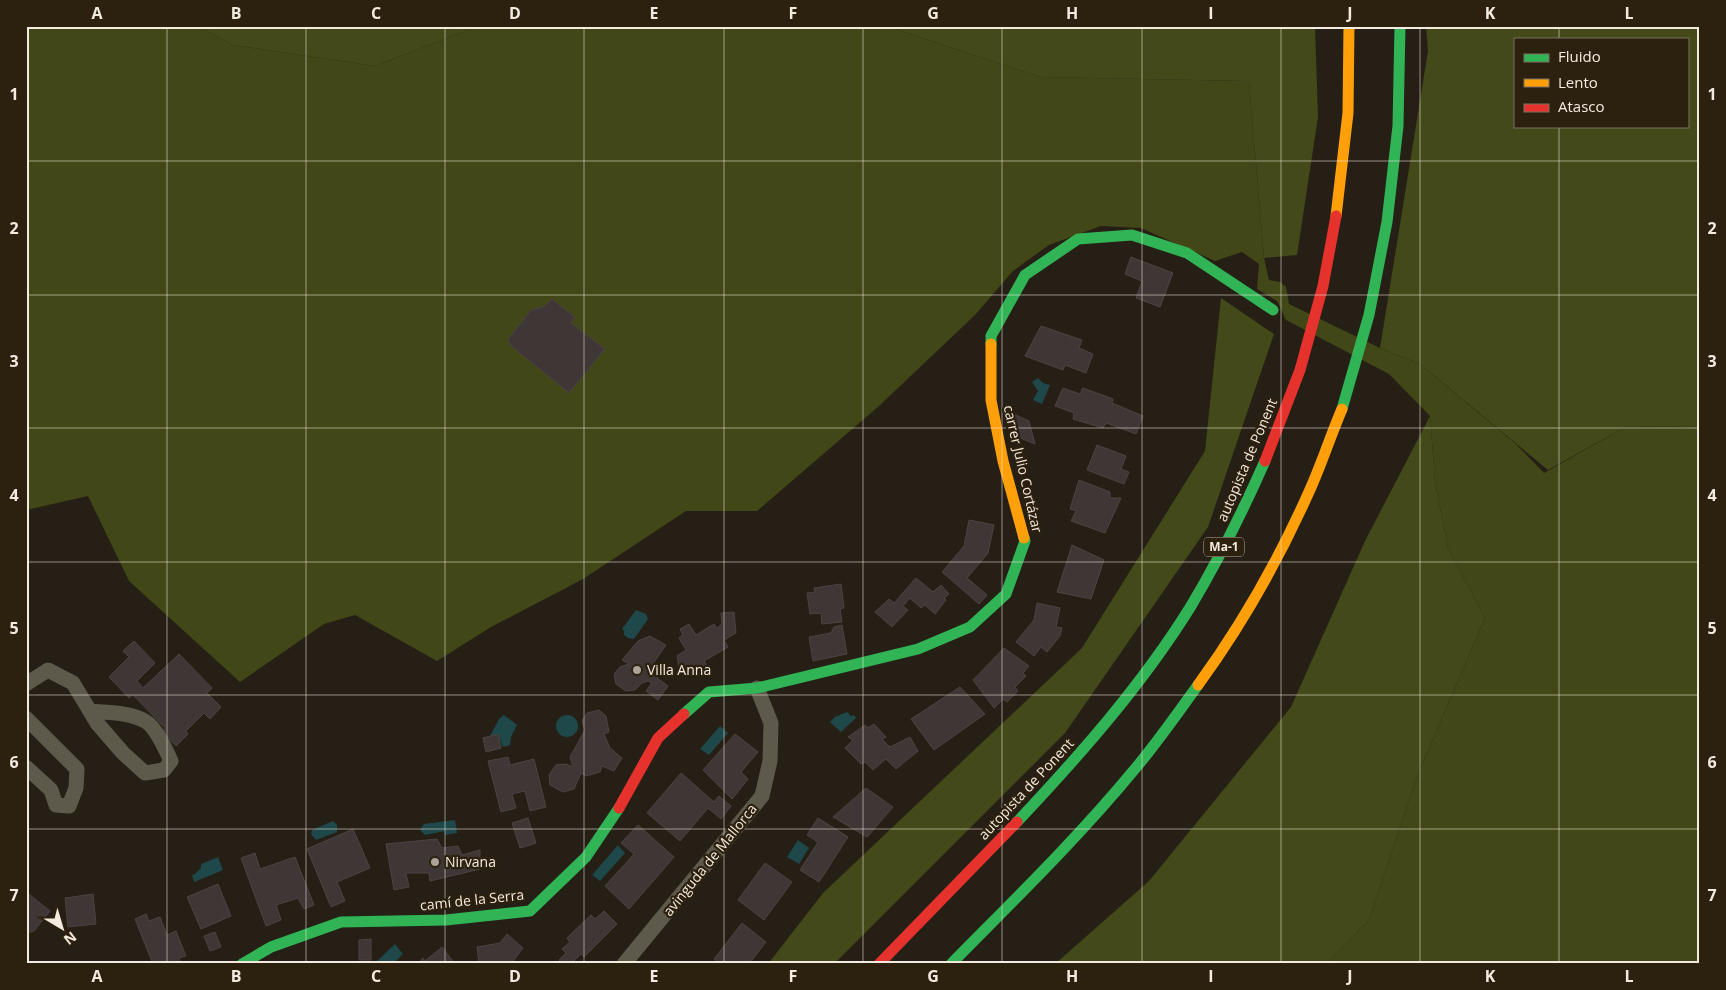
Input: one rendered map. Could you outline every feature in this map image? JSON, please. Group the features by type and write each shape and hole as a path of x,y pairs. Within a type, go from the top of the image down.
{"main road":[{"name":"autopista de Ponent","path":"879,964 1031,807 1115,711 1140,679 1188,609 1222,551 1249,499 1270,452 1296,381 1309,341 1328,259 1336,218 1346,134 1349,92 1349,26"},
{"path":"951,964 1082,828 1155,744 1231,639 1293,528 1324,457 1342,409 1367,326 1376,284 1391,200 1396,157 1399,115 1400,26"},
{"name":"carrer Julio Cortázar","path":"757,688 918,649 970,627 1006,594 1025,541 1003,461 991,400 991,336 1025,275 1078,239 1132,235 1187,253 1273,310"},
{"name":"camí de la Serra","path":"242,964 271,947 341,922 446,920 530,911 586,857 625,799 658,738 709,692 757,688"}],"street":[{"path":"26,684 48,670 73,683 97,723 123,753 145,773 164,770 171,761 159,738 146,722 120,713 90,711"},
{"name":"avinguda de Mallorca","path":"624,964 762,796 770,761 771,723 757,688"},
{"path":"26,718 76,769 76,788 69,806 56,805 51,790 26,768"}],"green space":[{"path":"26,26 198,26 233,45 375,66 478,26 886,26 1041,77 1249,81 1264,258 1269,280 1280,282 1286,287 1289,304 1380,348 1420,364 1516,444 1544,473 1627,426 1700,427 1700,964 1326,964 1369,920 1416,779 1485,618 1448,548 1435,482 1430,416 1389,374 1286,320 1277,301 1257,289 1259,264 1242,252 1215,261 1141,228 1101,226 1049,245 1013,271 975,315 879,406 757,511 686,511 583,579 491,627 437,661 355,615 324,624 240,682 129,581 88,496 26,510"},
{"path":"198,26 478,26 375,66 233,45"},
{"path":"886,26 1315,26 1318,117 1297,255 1264,258 1249,81 1041,77"},
{"path":"1426,26 1700,26 1700,427 1627,426 1548,470 1420,364 1380,348 1428,51"},
{"path":"1221,298 1274,334 1208,527 1065,733 834,964 768,964 823,893 1082,648 1205,451"},
{"path":"1430,416 1435,482 1448,548 1485,618 1416,779 1369,920 1326,964 1055,964 1149,881 1291,707 1365,541"}],"water":[{"path":"1038,378 1043,383 1050,385 1042,404 1033,400 1038,391 1032,382"},
{"path":"636,610 646,614 648,619 634,639 628,638 624,635 622,629"},
{"path":"847,712 856,718 841,732 830,722 835,717"},
{"path":"504,715 517,725 511,737 510,745 503,747 498,734 490,736 499,719"},
{"path":"567,715 575,718 578,726 575,734 567,737 559,734 556,726 559,718"},
{"path":"720,726 728,733 709,755 700,749"},
{"path":"455,820 457,833 445,835 445,831 425,835 420,830 424,824"},
{"path":"333,821 337,825 337,832 316,840 311,834 312,830"},
{"path":"798,840 809,848 799,864 787,857"},
{"path":"618,845 625,853 600,881 592,875"},
{"path":"218,857 223,870 194,882 192,875 201,868 201,864"},
{"path":"395,944 403,954 393,964 379,964 377,961"}],"building":[{"path":"1131,257 1173,273 1160,307 1136,298 1142,281 1125,274"},
{"path":"552,299 575,317 571,323 605,349 569,393 511,346 508,339 531,310 543,307"},
{"path":"1041,326 1082,340 1079,348 1093,354 1086,373 1065,365 1063,370 1025,356"},
{"path":"1063,388 1080,394 1083,388 1113,399 1112,403 1143,416 1136,434 1106,423 1103,428 1073,419 1074,413 1055,406"},
{"path":"1009,412 1029,421 1035,444 1018,437"},
{"path":"1097,445 1126,456 1121,469 1129,472 1124,484 1087,470"},
{"path":"1079,480 1110,492 1110,498 1121,498 1105,533 1071,521 1076,511 1070,509"},
{"path":"969,520 994,525 988,553 967,578 987,595 979,604 942,572 964,546"},
{"path":"1072,545 1104,560 1091,599 1057,592"},
{"path":"916,578 933,592 941,585 949,594 944,598 946,600 935,614 925,605 921,608 910,598 903,606 908,610 892,627 875,612 889,599 894,603"},
{"path":"841,584 844,608 840,609 842,622 822,624 821,613 810,614 807,593 815,592 814,588"},
{"path":"1037,603 1060,608 1056,627 1062,628 1060,636 1047,652 1041,647 1034,656 1016,642 1034,620"},
{"path":"734,612 736,633 724,640 728,647 704,661 708,667 680,672 677,656 686,650 679,638 683,635 680,629 689,624 696,635 714,624 717,628 722,624 721,613"},
{"path":"842,625 847,654 813,661 809,637 831,633 834,627"},
{"name":"Villa Anna","path":"650,636 666,645 652,665 660,673 657,678 668,686 658,700 646,691 652,683 648,681 642,683 635,690 626,691 616,684 614,674 620,667 629,664 622,660 638,641"},
{"path":"134,641 155,663 137,681 143,688 179,654 212,688 207,693 221,707 210,719 204,713 186,731 188,734 176,746 162,731 165,728 133,695 129,698 109,677 129,657 123,651"},
{"path":"1004,648 1029,666 1023,673 1026,676 1015,687 1018,691 1007,702 1003,699 994,708 973,680"},
{"path":"960,687 985,714 934,750 911,719"},
{"path":"599,710 606,716 609,732 604,734 610,748 622,758 614,771 602,766 600,772 586,776 581,773 574,789 563,792 550,785 549,775 556,765 566,764 573,767 570,757 585,730 582,721 587,713"},
{"path":"874,724 886,737 882,739 890,747 910,737 918,751 896,769 886,759 873,770 865,762 861,764 845,748 853,740 848,737 865,725 868,728"},
{"path":"498,734 501,748 486,752 483,738"},
{"path":"735,734 758,752 741,772 748,779 732,799 703,770"},
{"path":"508,757 510,765 534,759 546,807 530,811 525,791 512,794 516,808 501,812 488,761"},
{"path":"681,773 714,802 719,796 731,806 721,819 708,808 680,841 647,813"},
{"path":"866,788 893,807 867,837 833,817"},
{"path":"528,818 536,843 520,848 512,823"},
{"path":"818,818 848,837 819,882 800,870 818,842 807,835"},
{"path":"638,825 674,857 629,909 605,886 634,854 621,843"},
{"path":"353,829 370,868 337,882 345,901 331,907 307,849"},
{"name":"Nirvana","path":"437,839 442,848 458,846 462,855 480,850 480,869 430,881 429,873 406,873 409,887 394,890 386,844"},
{"path":"255,853 260,869 295,857 314,905 304,909 298,898 276,905 281,920 266,926 241,858"},
{"path":"765,863 792,882 764,920 738,900"},
{"path":"218,884 231,916 201,929 187,897"},
{"path":"26,892 50,911 34,931 26,933"},
{"path":"93,894 96,924 68,927 65,898"},
{"path":"604,911 617,924 584,957 581,954 571,964 563,964 559,960 566,953 562,949 570,942 567,938 591,915 595,919"},
{"path":"146,914 149,921 160,917 167,935 176,931 186,956 179,958 181,964 153,964 135,919"},
{"path":"742,923 766,942 749,964 720,964 714,959"},
{"path":"215,932 221,947 210,951 204,936"},
{"path":"507,934 523,948 511,964 479,964 477,947 500,943"},
{"path":"371,939 371,960 359,960 359,940"},
{"path":"442,947 455,964 417,964 423,958 425,961"}],"traffic: fast":[{"path":"1342,409 1369,315 1387,222 1398,126 1400,26"},
{"path":"991,344 991,336 1025,275 1078,239 1132,235 1187,253 1273,310"},
{"path":"1017,822 1109,719 1172,635 1221,553 1265,461"},
{"path":"684,714 709,692 757,688 918,649 970,627 1006,594 1025,541 1024,538"},
{"path":"951,964 1090,821 1151,749 1198,685"},
{"path":"242,964 271,947 341,922 446,920 530,911 586,857 619,808"}],"traffic: slow":[{"path":"1336,216 1348,113 1349,26"},
{"path":"991,344 991,400 1003,461 1024,538"},
{"path":"1198,685 1244,616 1284,544 1313,483 1342,409"}],"traffic: jam":[{"path":"1265,461 1300,370 1323,286 1336,216"},
{"path":"619,808 658,738 684,714"},
{"path":"879,964 1017,822"}],"place":[{"name":"Villa Anna","path":"637,670"},
{"name":"Nirvana","path":"435,862"}]}
